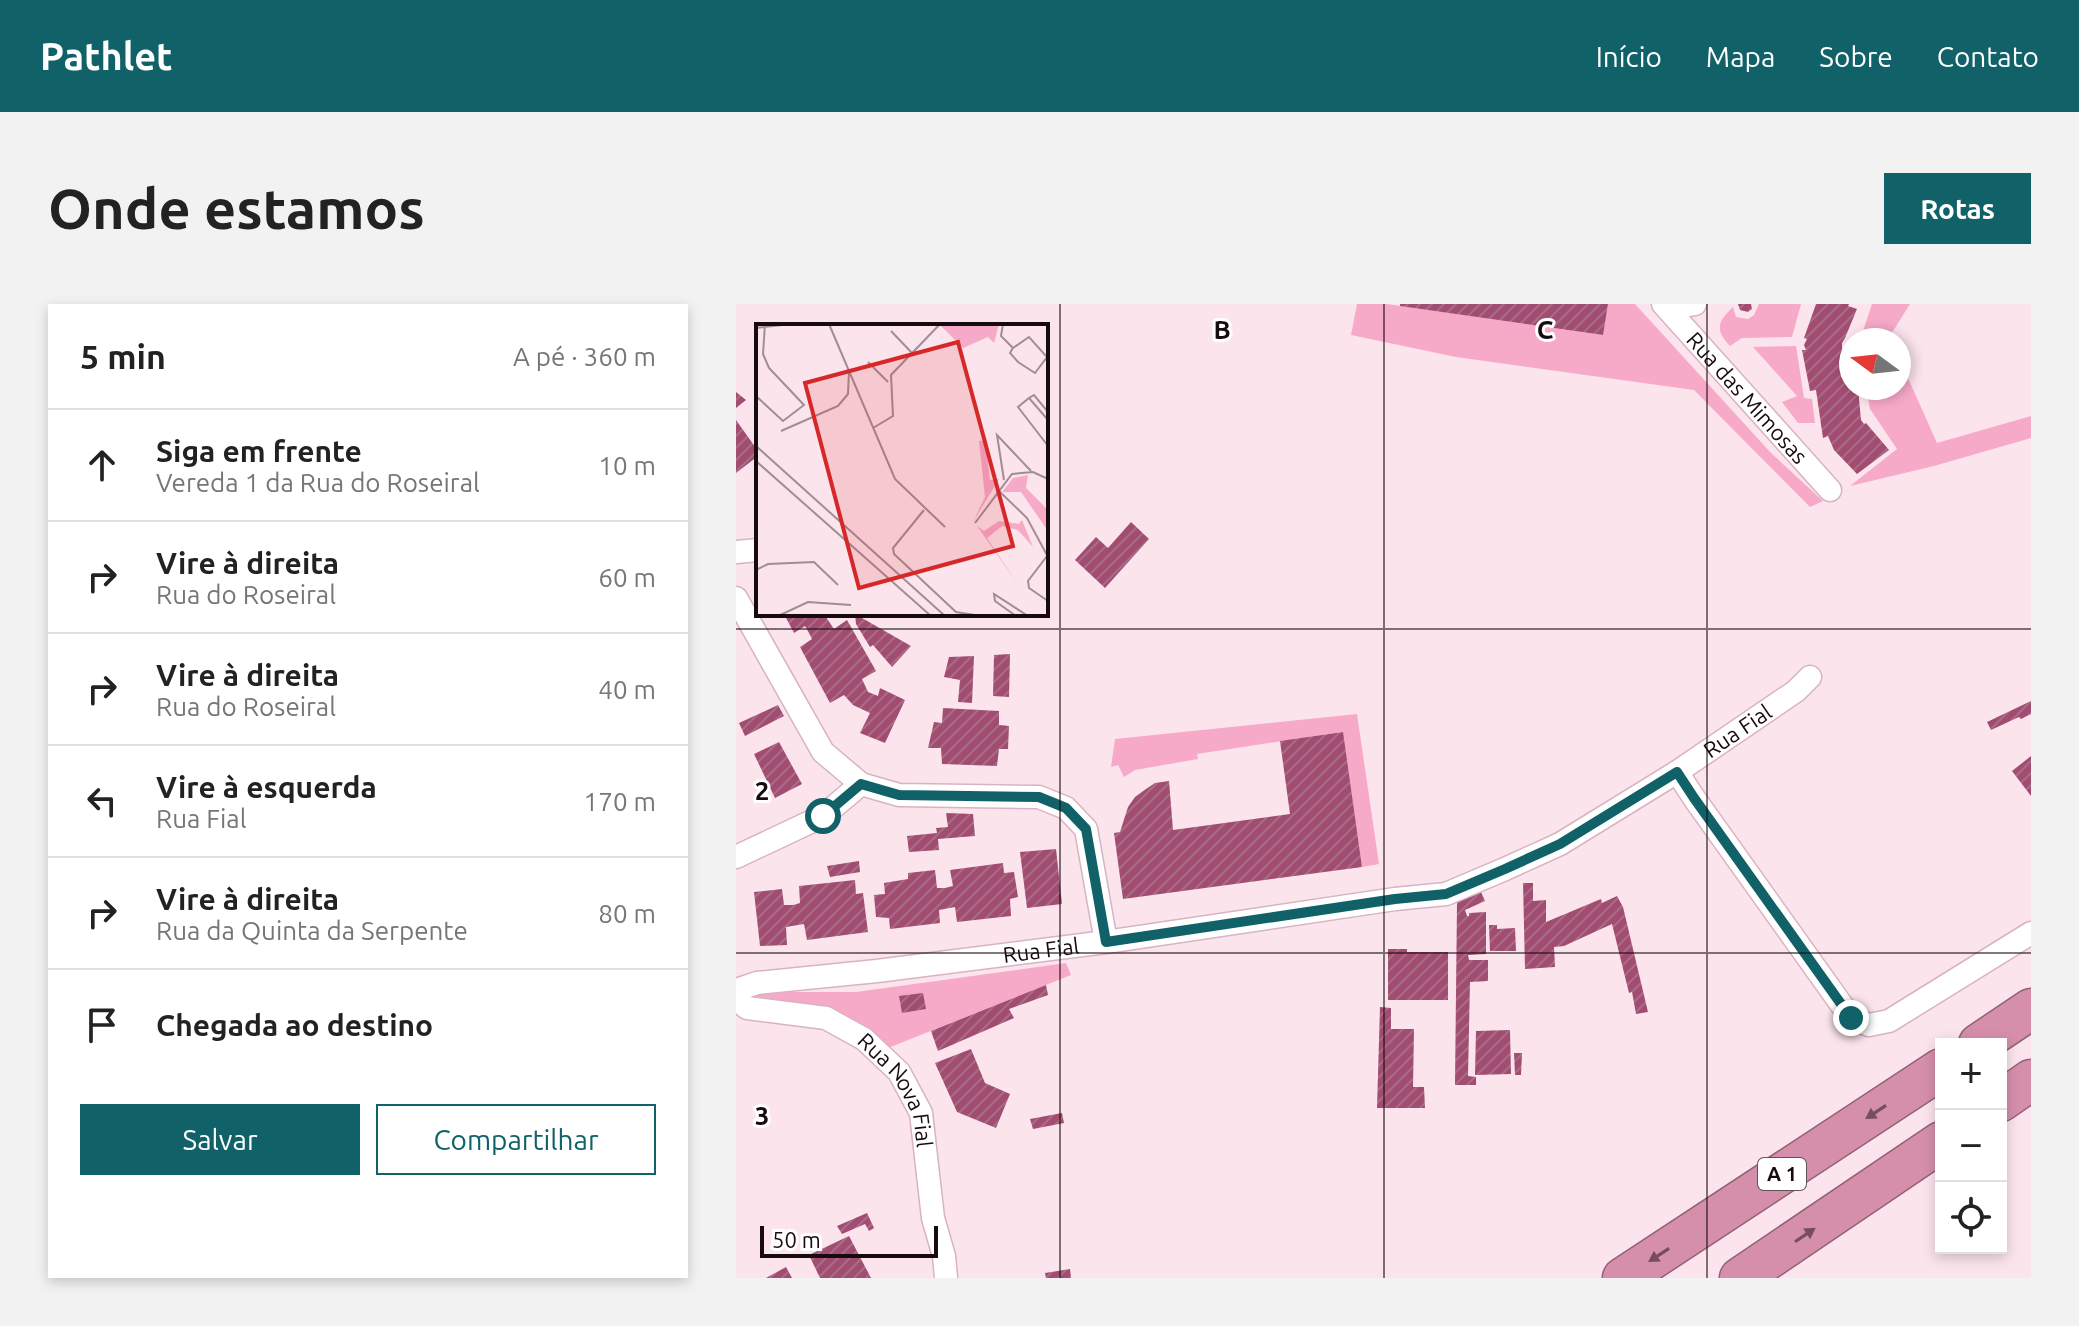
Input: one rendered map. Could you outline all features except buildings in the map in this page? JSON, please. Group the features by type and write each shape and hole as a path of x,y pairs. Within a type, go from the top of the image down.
{"highway":[{"path":"1988,1038 2031,1009"},
{"name":"A 1","path":"1623,1278 1935,1073"},
{"path":"2007,1097 2031,1080"},
{"path":"1740,1278 1935,1146"}],"street":[{"path":"1665,307 1695,304"},
{"name":"Rua das Mimosas","path":"1665,307 1830,490"},
{"path":"736,552 756,550"},
{"path":"736,598 823,752 861,784 899,795 1039,797 1066,808 1086,829 1106,942"},
{"name":"Rua Fial","path":"736,990 757,983 1106,942 1446,894 1560,844 1677,772 1796,691 1810,677"},
{"path":"1677,772 1851,1018 1869,1025 1889,1021 2031,933"},
{"path":"736,857 823,816 861,784"},
{"name":"Rua Nova Fial","path":"736,999 747,1008 826,1018 864,1039 899,1072 921,1113 933,1218 944,1256 946,1278"}],"shaded area":[{"path":"1357,304 1387,304 1602,335 1608,304 1635,304 1771,453 1823,501 1810,507 1694,390 1456,357 1351,335"},
{"path":"1759,304 1801,304 1792,337 1742,338 1730,346 1720,331 1724,317 1733,307 1736,317 1748,319 1754,315"},
{"path":"1872,304 1910,304 1895,328 1864,328"},
{"path":"1796,346 1804,398 1812,399 1815,423 1798,423 1782,402 1797,396 1753,347"},
{"path":"1911,385 1937,443 2031,416 2031,438 1850,486 1897,449 1870,409 1868,400 1911,400"},
{"path":"1357,714 1379,864 1362,867 1342,732 1197,754 1198,759 1135,770 1124,777 1118,765 1111,767 1115,739"},
{"path":"1066,963 1071,975 888,1048 861,1024 831,1009 755,998 760,992 856,992"}],"route":[{"path":"823,816 861,784 899,795 1039,797 1066,808 1086,829 1106,942 1446,894 1560,844 1677,772 1851,1018"}]}
